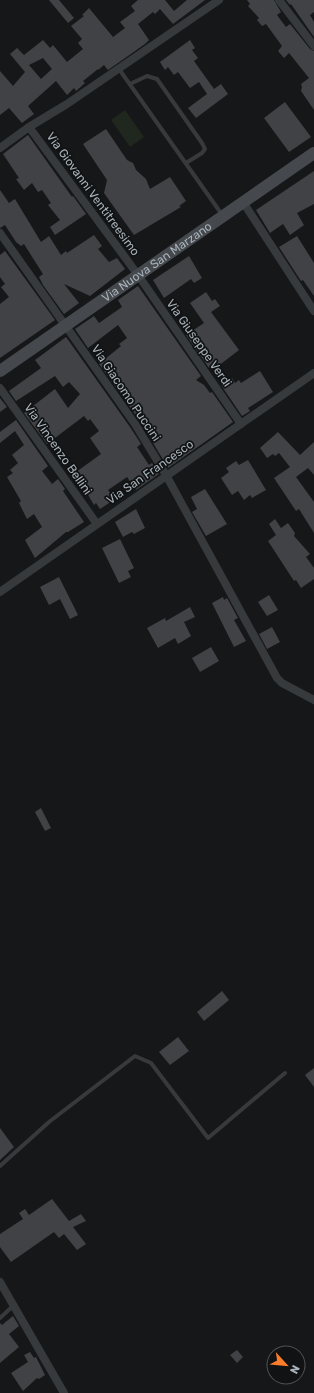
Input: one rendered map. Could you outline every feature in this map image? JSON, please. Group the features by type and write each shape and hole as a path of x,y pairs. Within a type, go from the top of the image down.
{"main road":[{"name":"Via Nuova San Marzano","path":"0,371 314,153"}],"street":[{"path":"0,148 29,127 67,104 220,0"},
{"path":"279,0 314,46"},
{"name":"Via Giovanni Ventitreesimo","path":"29,127 138,275"},
{"path":"243,202 314,311"},
{"name":"Via Giacomo Puccini","path":"0,233 135,424 166,475 277,678 282,683 314,700"},
{"name":"Via Giuseppe Verdi","path":"138,275 241,424"},
{"name":"Via San Francesco","path":"0,592 314,373"},
{"name":"Via Vincenzo Bellini","path":"0,388 97,524"},
{"path":"0,1282 64,1393"}],"lane":[{"path":"119,69 223,216"},
{"path":"130,84 147,76 158,79 205,149 202,153 186,164"},
{"path":"0,1166 49,1122 135,1056 151,1063 208,1138 285,1073"},
{"path":"0,1318 14,1306"}],"shaded area":[{"path":"125,110 144,137 130,147 111,120"}],"building":[{"path":"49,0 59,0 74,18 68,23"},
{"path":"138,0 165,0 174,11 187,0 205,0 173,24 160,9 155,14 153,12 138,24 149,40 145,44 108,70 104,65 83,81 85,83 76,91 74,88 67,95 56,81 28,106 34,114 22,123 9,108 0,115 0,71 13,86 25,72 10,54 17,48 24,55 43,40 50,48 53,45 67,62 83,49 78,43 82,39 71,26 84,16 82,15 89,8 113,37 125,28 120,22 135,11 131,6","holes":["43,58 52,69 41,79 29,65"]},
{"path":"247,0 274,0 281,12 277,15 286,27 290,24 310,49 314,51 314,110 301,91 301,84 309,78 289,53 284,58 278,51 282,46 266,24 262,26 257,20 259,18 248,6 250,4"},
{"path":"286,0 314,0 314,12 310,15 314,22 314,37 291,4 290,5"},
{"path":"190,40 195,48 192,50 198,58 194,61 214,89 221,84 228,94 196,118 188,108 207,94 199,82 190,88 178,72 174,75 168,67 165,70 160,62"},
{"path":"285,102 311,137 289,152 264,118"},
{"path":"106,129 127,160 133,163 136,170 146,179 150,189 170,177 186,201 179,206 181,207 134,235 104,193 107,180 83,144"},
{"path":"28,135 72,197 73,196 86,214 55,235 50,227 60,220 48,205 51,203 42,190 38,192 32,183 24,190 16,179 19,178 3,154"},
{"path":"314,171 314,204 297,213 304,225 290,235 283,224 270,233 256,210"},
{"path":"0,190 9,203 15,199 41,242 49,236 61,255 66,251 67,253 94,235 102,246 98,249 109,262 117,258 125,269 90,296 64,284 79,303 64,314 43,285 39,277 43,274 24,244 21,246 16,242 5,225 0,228"},
{"path":"297,236 314,263 314,296 303,280 301,281 279,247"},
{"path":"5,251 55,320 0,358 0,304 9,297 1,287 5,284 0,277 0,255"},
{"path":"189,256 202,278 194,283 191,279 164,298 153,280"},
{"path":"138,286 201,376 196,380 204,385 210,393 212,392 233,422 168,468 140,421 99,364 121,346 119,344 127,338 118,325 88,348 75,329 94,316 99,323 122,307 118,300"},
{"path":"206,292 212,301 215,299 220,306 211,312 239,350 213,370 210,367 209,368 186,335 204,323 190,303"},
{"path":"66,337 130,427 141,444 137,447 149,465 152,463 159,474 136,490 127,477 108,490 115,499 100,509 96,503 94,505 81,483 79,485 72,475 101,454 90,438 99,431 90,419 88,421 84,416 47,444 24,413 55,389 68,408 80,394 69,382 63,387 55,376 16,401 9,391 41,368 35,360"},
{"path":"260,371 273,392 248,408 250,411 242,416 221,385 232,378 235,383 239,380 241,383"},
{"path":"0,398 7,407 0,412"},
{"path":"16,420 48,466 42,471 52,484 58,479 65,489 63,491 84,522 66,532 35,558 25,540 42,527 34,514 27,519 19,503 21,501 7,477 13,473 10,470 18,463 12,455 24,445 15,431 0,443 0,432"},
{"path":"278,432 300,455 314,442 314,475 308,468 296,477 314,502 314,533 299,509 296,511 274,478 290,467 279,453 275,456 273,454 267,458 260,448"},
{"path":"248,460 266,490 252,498 250,495 244,500 238,491 232,495 221,478 229,472 226,468 236,461 239,465"},
{"path":"205,489 227,524 206,536 192,512 197,509 191,497"},
{"path":"136,509 145,528 134,534 132,532 123,537 115,522"},
{"path":"275,519 281,528 288,523 295,533 294,536 310,554 306,557 314,568 314,579 301,588 296,580 294,581 268,541 276,535 269,524"},
{"path":"120,539 134,568 128,571 131,577 119,583 102,548"},
{"path":"59,577 78,615 70,619 60,599 49,605 40,587"},
{"path":"269,595 278,610 267,616 258,602"},
{"path":"223,597 224,600 227,598 238,618 234,620 246,641 234,647 212,603"},
{"path":"190,607 195,617 184,622 191,636 178,644 175,638 158,648 147,628 165,618 166,621"},
{"path":"272,627 280,642 267,649 259,634"},
{"path":"211,647 219,661 200,672 192,658"},
{"path":"41,808 51,828 45,831 35,812"},
{"path":"222,991 229,1000 204,1021 197,1012"},
{"path":"178,1037 189,1051 170,1065 159,1052"},
{"path":"314,1068 314,1087 305,1075"},
{"path":"0,1128 14,1147 0,1160"},
{"path":"52,1199 69,1221 81,1214 86,1221 73,1227 86,1244 77,1250 64,1234 59,1238 54,1232 11,1262 0,1247 0,1234 23,1219 19,1213 25,1209 29,1215"},
{"path":"13,1316 19,1326 9,1334 19,1347 0,1363 0,1323 2,1325"},
{"path":"237,1350 243,1357 237,1363 230,1355"},
{"path":"30,1352 34,1358 36,1357 45,1375 39,1379 37,1378 23,1391 11,1373 28,1362 24,1355"}]}
